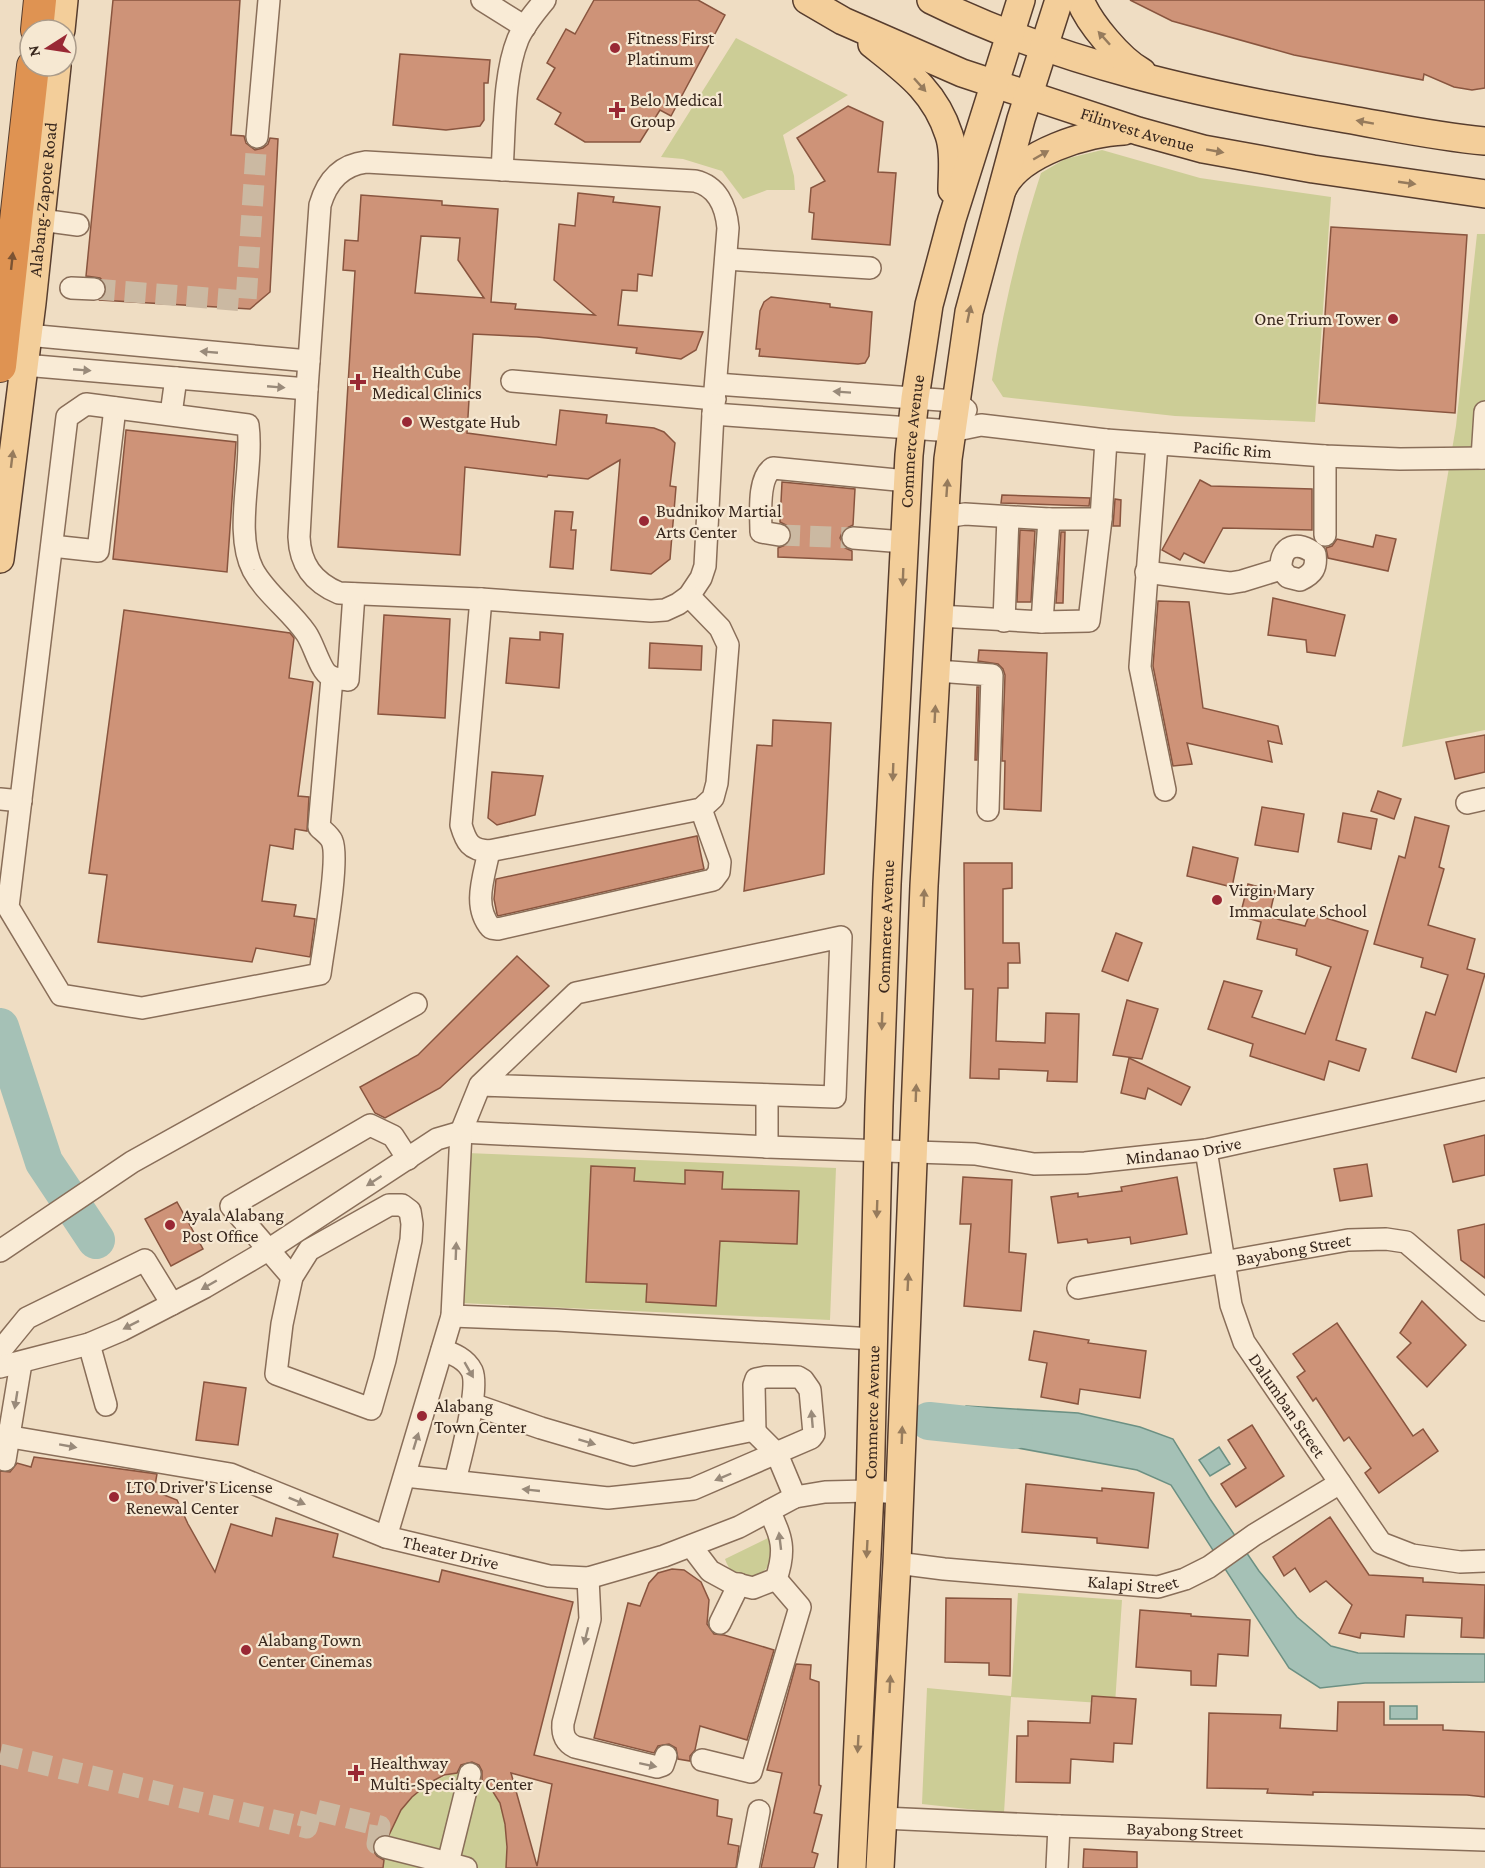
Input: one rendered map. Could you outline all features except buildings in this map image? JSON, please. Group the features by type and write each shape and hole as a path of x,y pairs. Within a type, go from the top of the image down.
{"highway":[{"path":"38,18 40,0"},
{"name":"Alabang-Zapote Road","path":"9,353 32,78"}],"main road":[{"path":"62,18 64,0"},
{"name":"Filinvest Avenue","path":"807,0 843,21 962,73 1138,131 1203,149 1313,169 1485,194"},
{"path":"931,0 977,23 1009,35 1167,84 1315,114 1485,141"},
{"name":"Commerce Avenue","path":"852,1868 870,1491 886,884 907,480 915,398 929,305 952,219 1021,0"},
{"name":"Commerce Avenue","path":"880,1868 897,1563 928,814 952,431 969,312 1028,96 1059,0"},
{"path":"1080,0 1085,13 1104,39 1138,70 1167,84"},
{"path":"843,21 923,86 939,111 950,136 952,219"},
{"name":"Alabang-Zapote Road","path":"0,559 9,353 41,220 56,78"},
{"path":"1000,195 1007,181 1021,168 1054,148 1095,134 1138,131"},
{"path":"891,816 928,814"}],"street":[{"path":"257,137 269,0"},
{"path":"482,0 525,27"},
{"path":"502,170 512,64 519,38 544,0"},
{"path":"366,162 662,178 705,183 718,196 727,216 726,259 705,566 701,578 688,596 678,604 665,610 651,611 482,599 339,593 321,584 307,569 302,559 299,537 320,205 328,184 336,175 354,163 366,162"},
{"path":"41,220 78,225"},
{"path":"726,259 870,268"},
{"path":"71,288 93,289"},
{"path":"9,353 309,361"},
{"path":"9,353 176,378 307,389"},
{"path":"171,414 176,378"},
{"path":"512,381 715,399 915,398 955,400 981,425"},
{"name":"Pacific Rim","path":"715,399 912,428 952,431 981,425 1106,440 1325,456 1400,459 1484,458"},
{"path":"332,678 319,827 332,841 332,885 320,974 142,1008 61,995 8,907 7,864 10,800 52,546 67,417 86,404 248,425 250,440 246,550 261,584 306,633 325,672 332,678 348,680 354,594"},
{"path":"52,546 98,551 115,408"},
{"path":"1484,458 1485,412"},
{"path":"939,616 1004,621 1089,621 1101,519 1106,440"},
{"path":"1157,444 1140,667 1165,789"},
{"path":"1325,456 1325,535"},
{"path":"779,535 761,532 762,482 768,471 773,468 907,480"},
{"path":"945,517 965,514 1049,519 1101,519"},
{"path":"1004,621 1008,517"},
{"path":"1042,622 1049,519"},
{"path":"853,538 904,542"},
{"path":"1146,572 1230,583 1281,569"},
{"path":"482,599 461,825 471,845 479,851 489,851 702,809 713,798 716,791 728,645 726,636 720,628 688,596"},
{"path":"937,671 992,675 988,810"},
{"path":"489,851 479,901 483,920 491,928 498,929 713,880 719,872 720,862 702,809"},
{"path":"386,1537 452,1316 461,1132 480,1084 576,993 841,937 835,1097 480,1084"},
{"path":"4,1248 132,1162 416,1004"},
{"name":"Mindanao Drive","path":"461,1132 767,1147 975,1154 1034,1164 1085,1163 1206,1150 1485,1089"},
{"path":"767,1095 767,1147"},
{"path":"292,1277 231,1206 370,1125 393,1136 408,1159"},
{"path":"0,1367 89,1344 122,1330 268,1250 437,1139 461,1132"},
{"name":"Dalumban Street","path":"1206,1150 1232,1305 1244,1342 1381,1543 1412,1555 1460,1562 1485,1562"},
{"path":"388,1205 402,1205 410,1211 411,1240 388,1351 372,1409 276,1374 282,1324 292,1277 309,1250 388,1205"},
{"name":"Bayabong Street","path":"1078,1288 1348,1240 1386,1239 1406,1242 1485,1310"},
{"path":"0,1351 27,1318 145,1260 172,1304"},
{"path":"452,1316 873,1339"},
{"path":"89,1344 106,1405"},
{"path":"442,1350 461,1358 473,1372 475,1379 472,1404 455,1481"},
{"path":"5,1460 5,1436 21,1363"},
{"path":"405,1476 608,1498 693,1489 777,1454 802,1444 811,1438 814,1434 810,1390 798,1377 766,1377 756,1379 754,1384 755,1432 777,1454 795,1497"},
{"path":"472,1404 633,1455 755,1432"},
{"name":"Theater Drive","path":"5,1436 230,1474 386,1537 539,1574 588,1578 691,1546 739,1527 795,1497 819,1492 900,1493"},
{"name":"Kalapi Street","path":"897,1563 1158,1587 1185,1579 1209,1567 1254,1535 1340,1483"},
{"path":"691,1546 710,1571 739,1584 753,1588 776,1579 782,1563 781,1535 769,1511"},
{"path":"588,1578 590,1619 563,1723 564,1738 575,1747 657,1767 663,1765 666,1756"},
{"path":"702,1760 752,1772 800,1607 776,1579"},
{"path":"720,1623 739,1584"},
{"path":"385,1847 454,1866 470,1774"},
{"path":"748,1868 759,1811"},
{"name":"Bayabong Street","path":"882,1818 1485,1840"},
{"path":"1058,1868 1059,1826"}],"green space":[{"path":"736,38 848,95 783,135 794,176 795,190 767,190 743,199 722,171 683,159 661,157"},
{"path":"1102,150 1200,178 1331,197 1315,422 1175,416 1003,397 992,380 996,354 1019,250 1041,173 1065,159"},
{"path":"1477,234 1485,234 1485,730 1402,747 1456,426"},
{"path":"467,1153 836,1168 830,1320 461,1303"},
{"path":"770,1537 773,1556 764,1571 750,1577 742,1577 729,1568 725,1559"},
{"path":"1018,1593 1122,1600 1115,1704 1011,1697 1004,1813 922,1804 927,1688 1011,1696"},
{"path":"460,1772 479,1777 495,1794 506,1831 506,1868 383,1868 384,1851 389,1835 395,1820 405,1806 429,1784"}],"shaded area":[{"path":"966,1406 1078,1413 1140,1427 1173,1439 1259,1571 1297,1617 1331,1646 1358,1653 1485,1654 1485,1682 1365,1683 1320,1688 1289,1668 1171,1485 1137,1470 964,1438"},
{"path":"1219,1447 1230,1464 1210,1476 1199,1460"},
{"path":"1390,1706 1417,1706 1417,1719 1390,1719"}],"waterway":[{"path":"0,1027 44,1162 96,1240"},
{"path":"929,1421 1014,1430"}],"tunnel":[{"path":"94,289 246,301 257,137"},
{"path":"779,535 853,538"},
{"path":"0,1754 307,1828 312,1809 380,1826 377,1844 385,1847"}],"place":[{"name":"Fitness First Platinum","path":"615,48"},
{"name":"Belo Medical Group","path":"617,110"},
{"name":"One Trium Tower","path":"1393,319"},
{"name":"Health Cube Medical Clinics","path":"358,382"},
{"name":"Westgate Hub","path":"407,422"},
{"name":"Budnikov Martial Arts Center","path":"644,521"},
{"name":"Virgin Mary Immaculate School","path":"1217,900"},
{"name":"Ayala Alabang Post Office","path":"170,1225"},
{"name":"Alabang Town Center","path":"422,1416"},
{"name":"LTO Driver's License Renewal Center","path":"114,1497"},
{"name":"Alabang Town Center Cinemas","path":"246,1650"},
{"name":"Healthway Multi-Specialty Center","path":"356,1773"}]}
